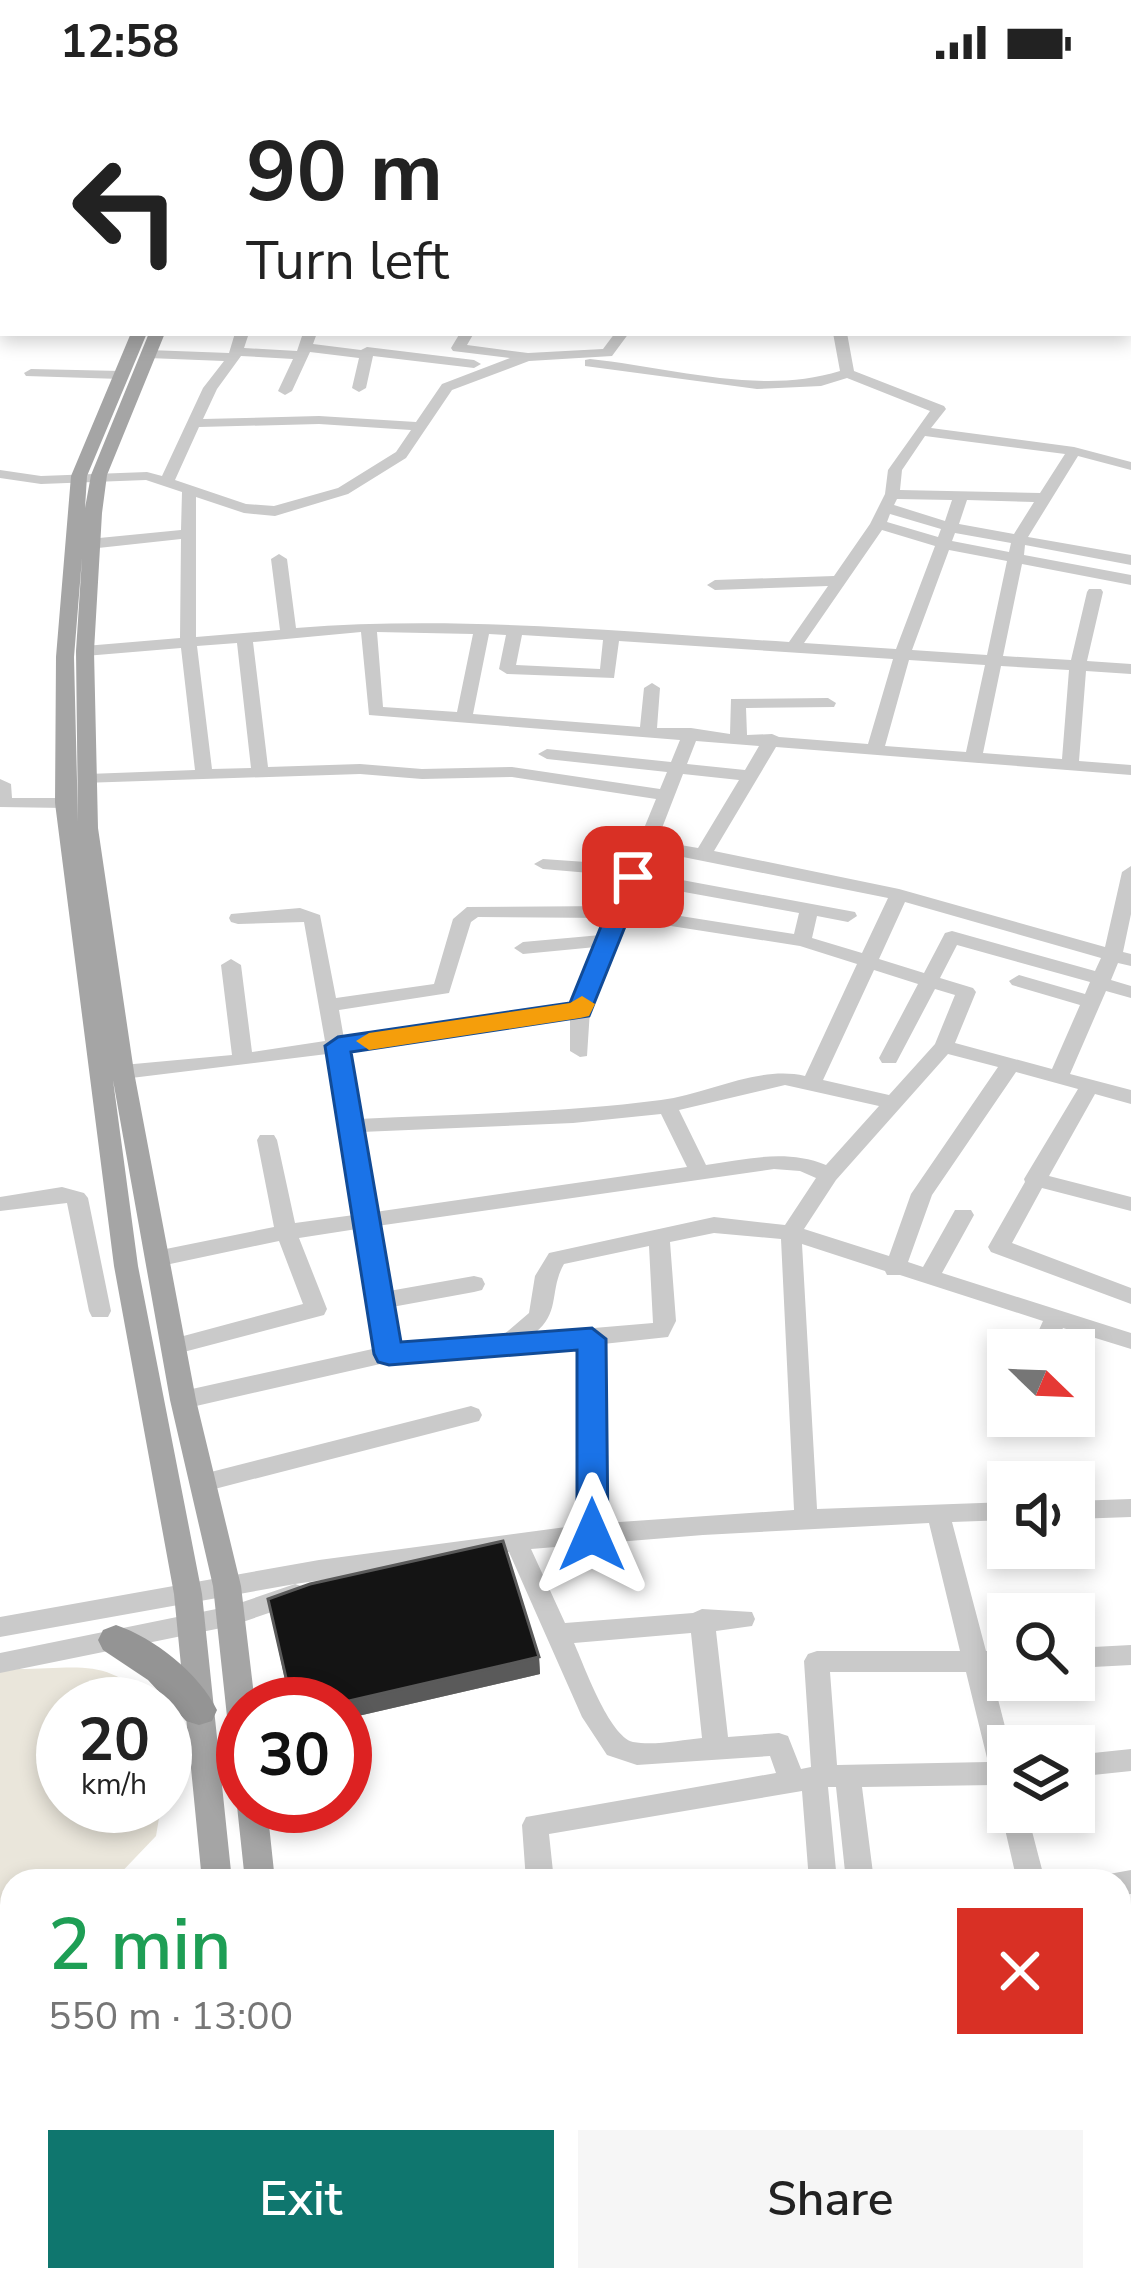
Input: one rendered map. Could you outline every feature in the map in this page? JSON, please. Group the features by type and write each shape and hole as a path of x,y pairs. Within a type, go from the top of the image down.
{"highway":[{"path":"116,1640 161,1669 200,1710"}],"main road":[{"path":"144,344 121,375 89,475 65,657 65,803 126,1266 188,1594 216,1869"},
{"path":"144,344 89,475 88,828 123,1072 183,1400 227,1586 238,1677"},
{"path":"255,1833 259,1869"}],"street":[{"path":"167,481 210,388 235,354 241,336"},
{"path":"465,336 458,348 784,384 828,382 847,374 939,409 895,470 885,509 793,649"},
{"path":"517,336 522,356"},
{"path":"578,354 584,336"},
{"path":"3,474 41,480 89,475 167,481 244,508 275,511 310,504 343,491 401,455 446,386 522,356 610,351 620,336"},
{"path":"841,336 847,374"},
{"path":"144,344 235,354 306,345 498,367"},
{"path":"285,391 306,345"},
{"path":"358,388 366,355"},
{"path":"31,373 121,375"},
{"path":"196,423 319,420 419,426"},
{"path":"921,430 1074,451 1131,466"},
{"path":"974,757 1019,539 1074,451"},
{"path":"189,490 188,641 204,773"},
{"path":"885,509 961,497 1042,498"},
{"path":"876,748 902,655 961,497"},
{"path":"885,509 1131,560"},
{"path":"885,509 944,544 1131,580"},
{"path":"89,544 187,534"},
{"path":"279,559 288,630"},
{"path":"715,585 838,581"},
{"path":"1070,764 1078,666 1095,592"},
{"path":"369,627 375,711 1131,770"},
{"path":"85,651 288,630 482,629 1131,670"},
{"path":"464,717 482,629"},
{"path":"515,630 507,669 608,674 611,639"},
{"path":"244,638 260,771"},
{"path":"648,730 652,688"},
{"path":"739,737 737,703 828,703"},
{"path":"580,1052 580,1010 691,733"},
{"path":"704,854 772,739"},
{"path":"547,754 750,776"},
{"path":"88,779 260,771 512,772 667,795"},
{"path":"1,780 4,803 65,803"},
{"path":"647,845 899,895 1122,957"},
{"path":"543,864 635,874 848,916"},
{"path":"1058,1077 1096,988 1122,957 1131,872"},
{"path":"812,1082 899,895"},
{"path":"802,941 809,909"},
{"path":"331,1005 442,989 462,919 474,911 620,911 802,941 966,992 944,1046 829,1175 791,1232 806,1517"},
{"path":"238,918 300,914 313,919 389,1354"},
{"path":"889,1058 952,937 1096,988"},
{"path":"523,948 608,940"},
{"path":"231,964 243,1060"},
{"path":"1018,981 1131,992"},
{"path":"123,1072 243,1060 580,1010"},
{"path":"944,1046 1131,1097"},
{"path":"895,1269 922,1194 1011,1064"},
{"path":"351,1126 573,1116 667,1106 785,1078 893,1103"},
{"path":"1090,1085 999,1247 1131,1295"},
{"path":"667,1106 700,1173"},
{"path":"176,1346 316,1309 286,1232 268,1140"},
{"path":"156,1258 286,1232 775,1162 802,1164 829,1175"},
{"path":"1034,1179 1131,1204"},
{"path":"0,1204 62,1194 77,1198 100,1311"},
{"path":"928,1278 962,1215"},
{"path":"507,1344 540,1317 546,1276 557,1258 714,1225 791,1232 1131,1341"},
{"path":"183,1400 389,1354 592,1339 663,1328 659,1235"},
{"path":"380,1301 474,1284"},
{"path":"1051,1329 1057,1316"},
{"path":"592,1339 592,1535"},
{"path":"203,1483 471,1415"},
{"path":"1095,1509 1131,1508"},
{"path":"0,1627 319,1570 516,1542 806,1517 987,1512"},
{"path":"938,1513 992,1725"},
{"path":"516,1542 596,1717 616,1747 637,1754 779,1744 820,1778 855,1869"},
{"path":"0,1664 231,1616 356,1568"},
{"path":"702,1619 716,1748"},
{"path":"557,1634 743,1619"},
{"path":"1095,1657 1131,1655"},
{"path":"824,1869 817,1661 987,1664"},
{"path":"1095,1764 1131,1760"},
{"path":"539,1869 535,1825 820,1778 987,1779"},
{"path":"1019,1833 1028,1869"}],"shaded area":[{"path":"75,1667 118,1677 36,1677 36,1833 156,1836 124,1869 0,1869 0,1672"}],"building":[{"path":"503,1541 539,1657 372,1696 372,1677 286,1677 268,1599 310,1584"}],"slow traffic":[{"path":"369,1041 580,1010 582,1004"}],"route":[{"path":"592,1535 592,1339 389,1354 338,1046 580,1010 633,877"}]}
